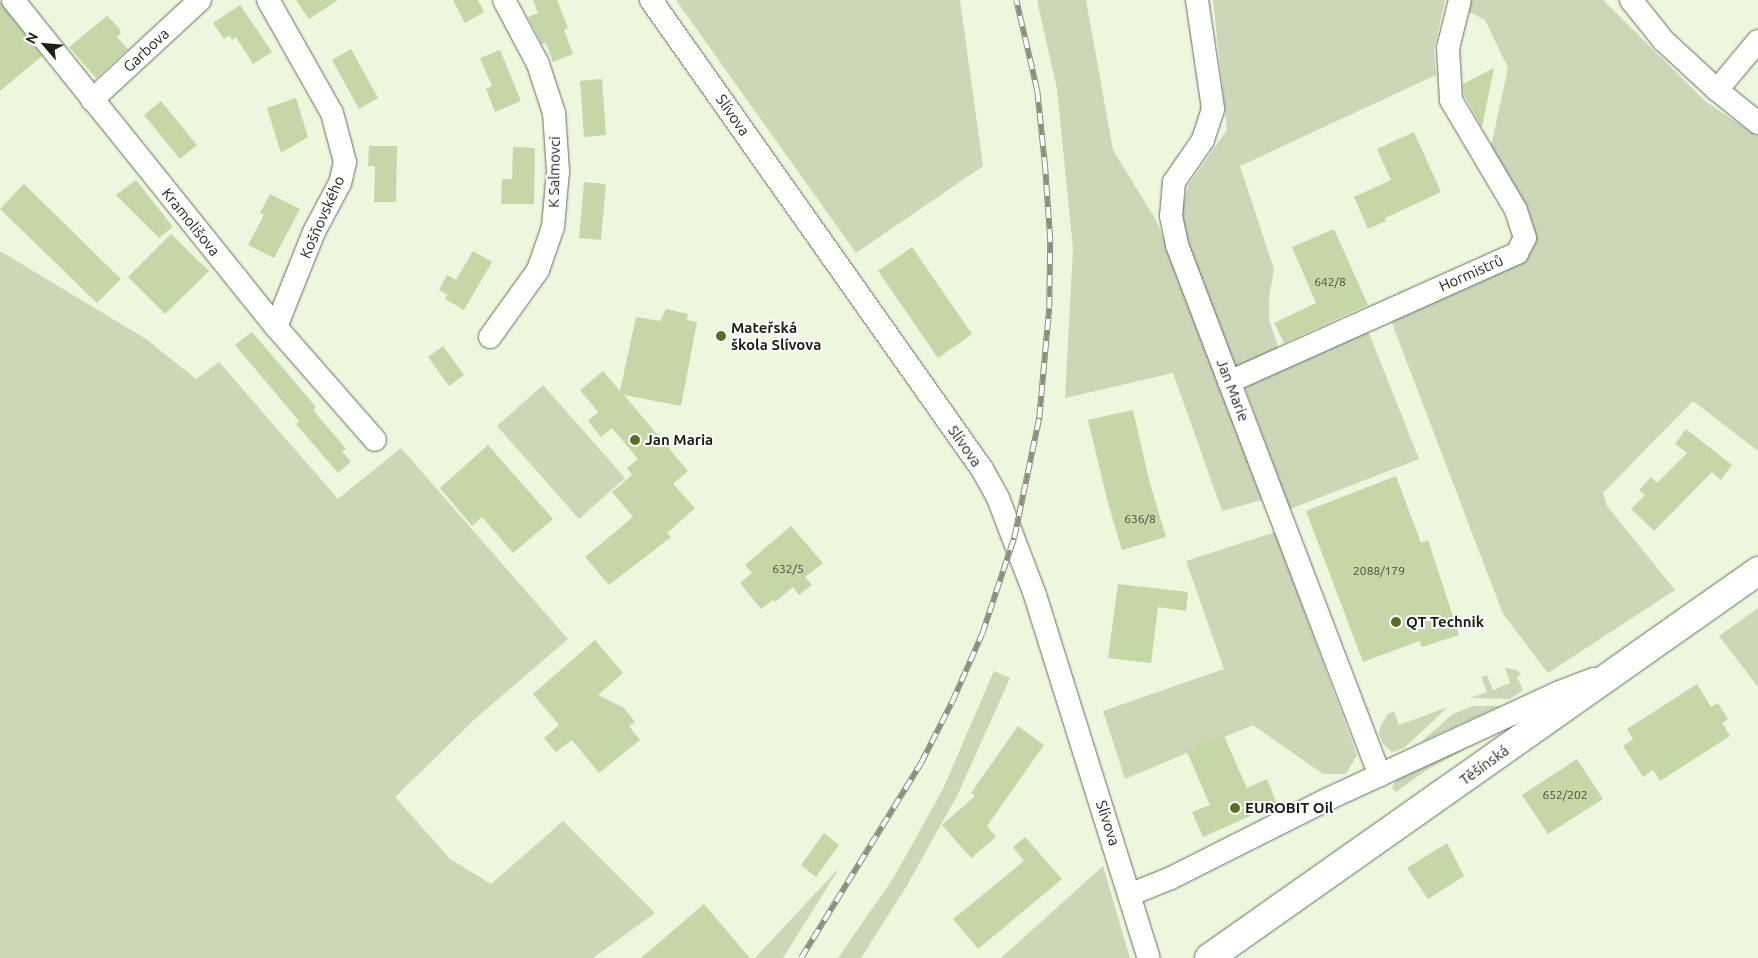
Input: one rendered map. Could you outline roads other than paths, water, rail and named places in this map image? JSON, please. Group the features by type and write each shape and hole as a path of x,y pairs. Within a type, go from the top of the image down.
{"main road":[{"name":"Těšínská","path":"1209,958 1415,815 1758,571"}],"street":[{"name":"Kramolišova","path":"13,0 276,328 375,440"},
{"name":"Garbova","path":"92,100 200,0"},
{"name":"Košňovského","path":"268,0 332,112 345,162 340,183 314,232 276,328"},
{"name":"K Salmovci","path":"490,337 538,270 553,227 558,170 554,113 549,97 538,64 504,0"},
{"name":"Slívova","path":"651,0 982,469 998,498 1035,596 1149,958"},
{"name":"Jan Marie","path":"1197,0 1212,109 1203,140 1174,182 1171,216 1177,245 1380,776"},
{"name":"Hormistrů","path":"1229,382 1517,252 1525,238 1516,210 1452,100 1448,48 1460,0"},
{"path":"1631,0 1664,41 1716,90 1758,123"},
{"path":"1716,90 1758,42"},
{"path":"1129,895 1171,878 1328,799 1557,694 1617,670"}],"railway":[{"path":"801,958 921,763 952,702 982,634 1014,538 1039,418 1049,308 1050,240 1037,91 1016,0"}],"place":[{"name":"Mateřská škola Slívova","path":"721,336"},
{"name":"Jan Maria","path":"635,440"},
{"name":"QT Technik","path":"1396,622"},
{"name":"EUROBIT Oil","path":"1235,808"}]}
